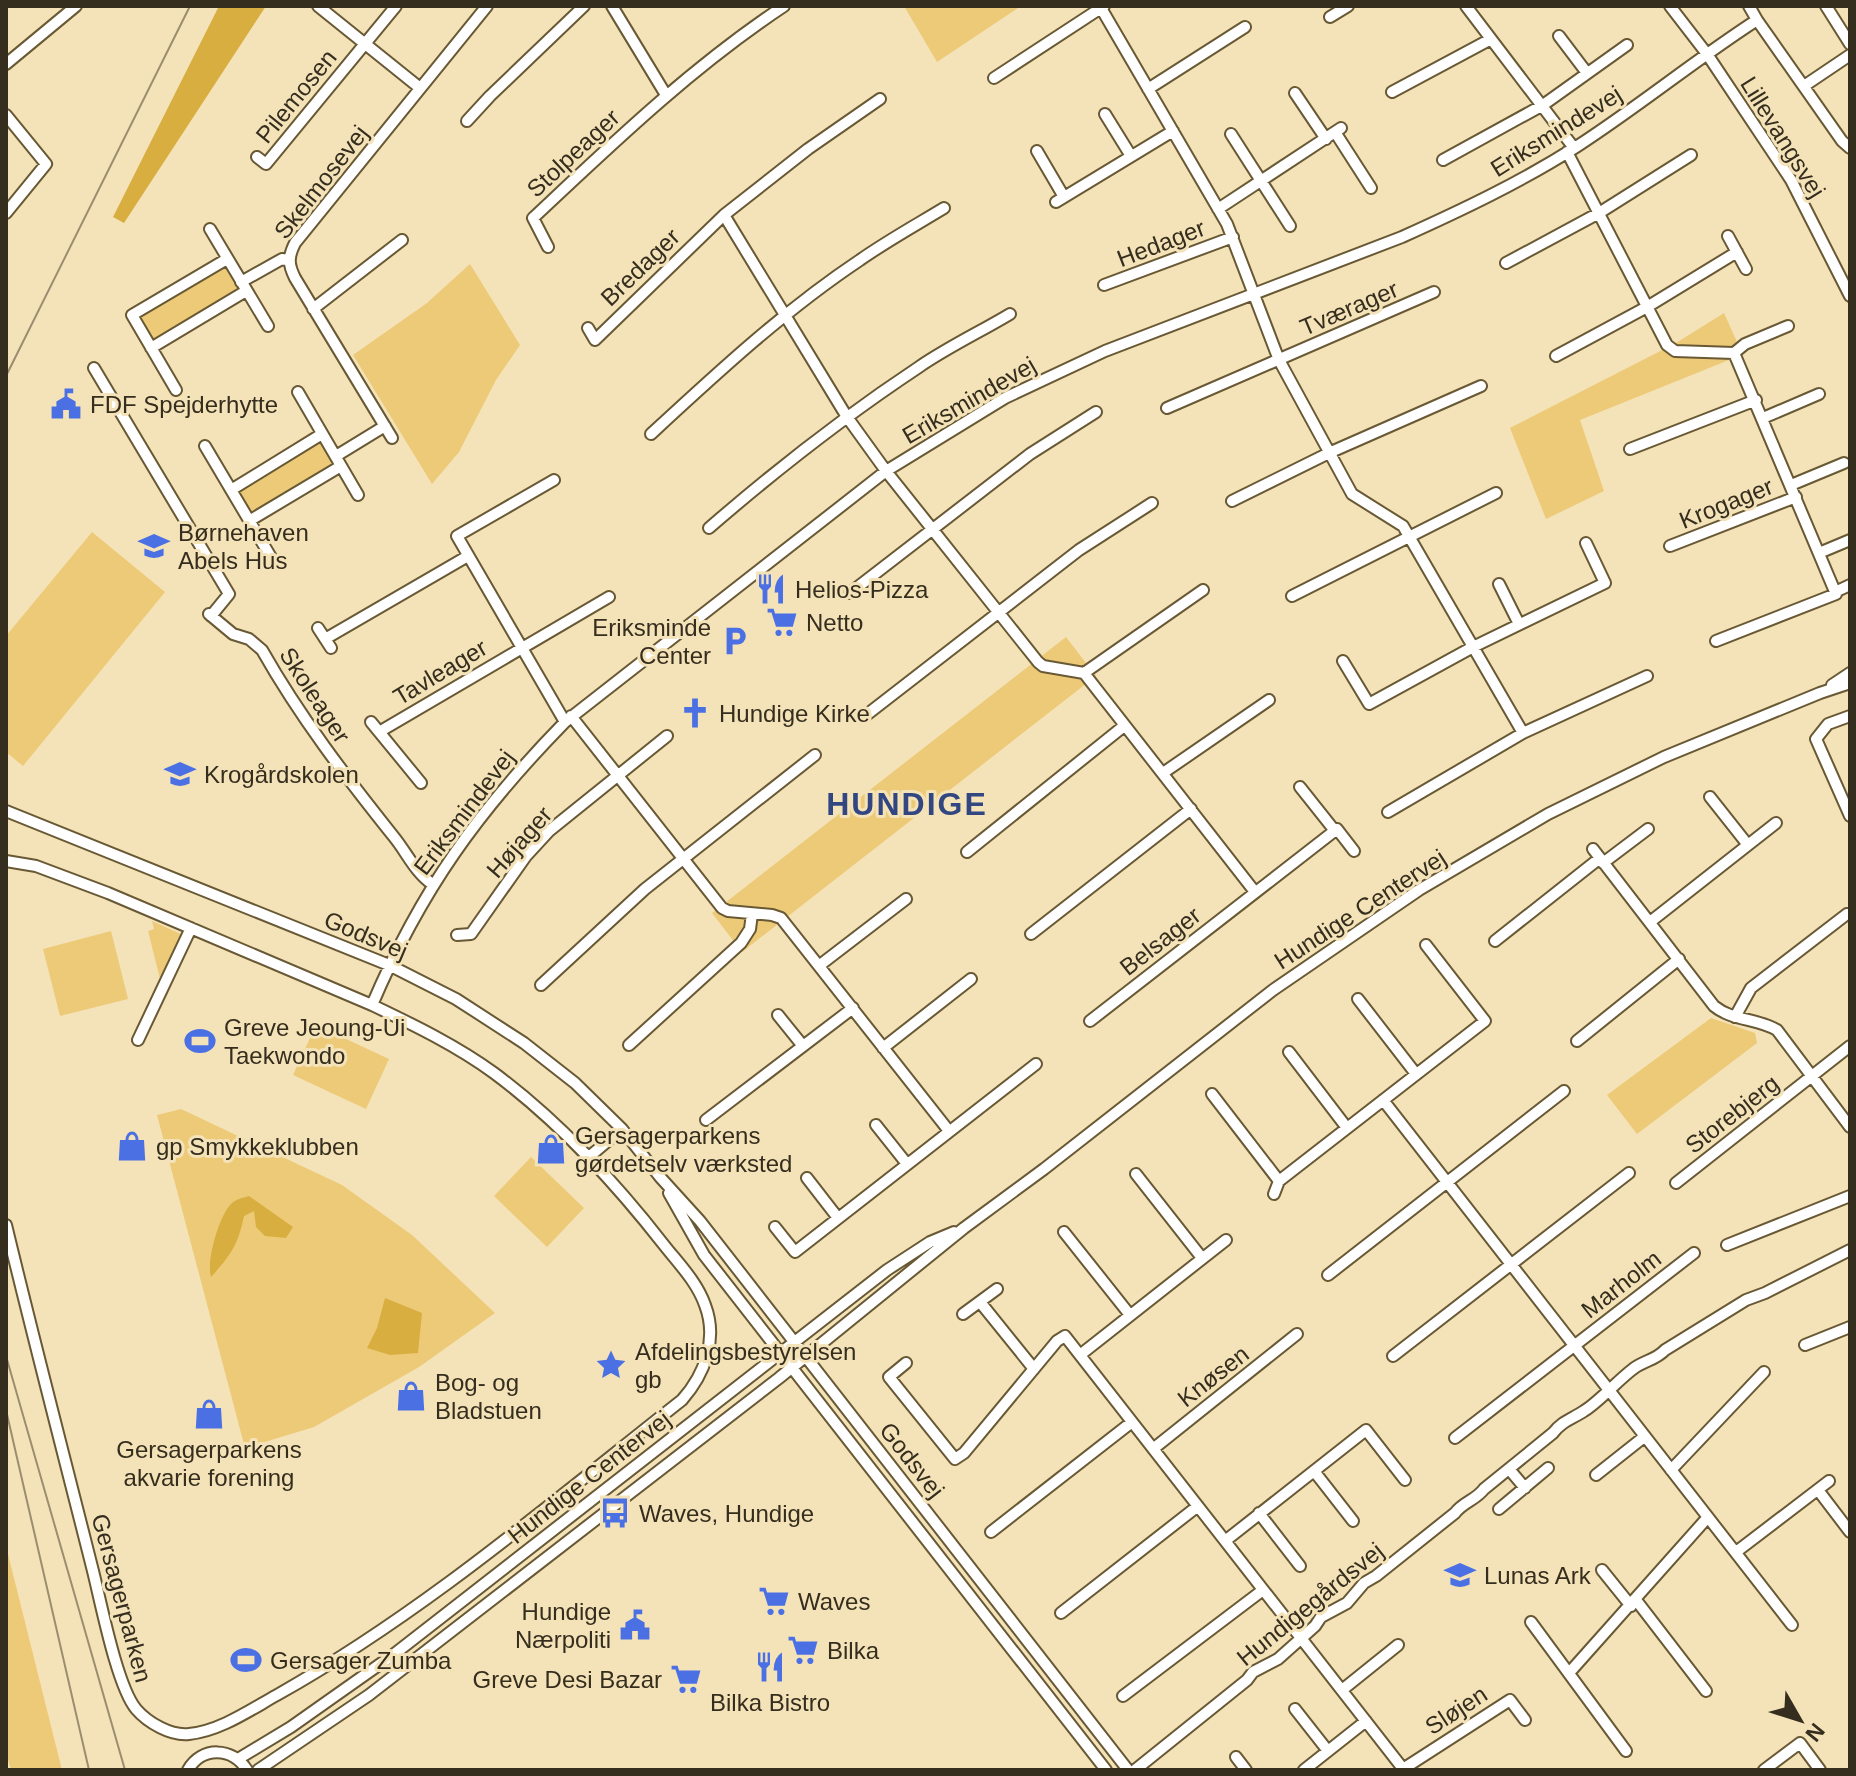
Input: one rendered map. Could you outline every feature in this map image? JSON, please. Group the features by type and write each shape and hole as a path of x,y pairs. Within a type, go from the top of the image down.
{"street":[{"path":"6,64 63,10 76,6"},
{"name":"Pilemosen","path":"318,6 420,88"},
{"name":"Pilemosen","path":"257,157 266,164 396,6"},
{"name":"Skelmosevej","path":"392,438 313,309 288,260 295,243 487,6"},
{"path":"467,121 499,86 584,6"},
{"path":"612,6 666,95"},
{"name":"Stolpeager","path":"548,247 533,218 666,95 740,35 784,6"},
{"path":"1330,17 1348,6"},
{"path":"1467,6 1543,105 1571,150 1599,213 1667,345 1675,351 1734,353 1745,344 1788,326"},
{"name":"Lillevangsvej","path":"1670,6 1707,54 1791,180 1850,296"},
{"path":"1749,6 1850,148"},
{"path":"1826,6 1850,44"},
{"name":"Hedager","path":"994,78 1102,7 1233,237 1254,293"},
{"name":"Eriksmindevej","path":"389,965 432,884 490,804 568,719 886,471 1005,398 1051,375 1430,224 1534,172 1571,150 1757,20"},
{"path":"1148,89 1245,27"},
{"path":"1559,36 1587,73"},
{"path":"1392,92 1491,39"},
{"path":"1443,160 1543,105 1627,45"},
{"path":"1804,86 1850,55"},
{"path":"1295,93 1334,133 1371,188"},
{"name":"Bredager","path":"588,328 595,340 724,215 808,149 880,99"},
{"path":"1105,114 1131,156"},
{"path":"6,115 46,164 6,213"},
{"path":"1037,151 1060,199 1173,131"},
{"name":"Hedager","path":"1218,209 1334,133"},
{"path":"1231,134 1290,226"},
{"path":"1506,263 1599,213 1691,155"},
{"path":"651,434 728,362 784,316 859,260 944,208"},
{"path":"724,215 847,417 886,471 1038,662 1043,666 1084,673 1255,892"},
{"path":"210,229 268,326"},
{"path":"1728,236 1746,269"},
{"name":"Hedager","path":"1104,285 1233,237"},
{"path":"313,309 402,240"},
{"path":"1556,356 1647,307 1737,252"},
{"path":"176,390 132,315 227,259"},
{"path":"151,348 282,259 288,260"},
{"name":"Tværager","path":"1167,408 1434,292"},
{"name":"Tværager","path":"1254,293 1279,360 1352,494 1399,522 1523,733"},
{"path":"709,528 782,465 847,417 922,365 1010,314"},
{"name":"Krogager","path":"1734,353 1835,592"},
{"name":"Skoleager","path":"94,368 229,594 210,615 233,634 249,639 262,650 321,743 417,870 432,884"},
{"path":"1232,501 1331,452 1481,386"},
{"path":"298,392 358,495"},
{"path":"1763,418 1819,394"},
{"path":"1630,449 1756,400"},
{"path":"850,593 1030,454 1096,412"},
{"path":"249,521 385,426"},
{"path":"231,490 322,434"},
{"path":"205,446 275,564"},
{"name":"Krogager","path":"1791,485 1844,463"},
{"path":"318,628 328,644 468,556 457,536 554,480"},
{"path":"1292,596 1496,493"},
{"name":"Krogager","path":"1670,546 1796,497"},
{"path":"865,716 1079,550 1152,503"},
{"path":"1819,553 1850,540"},
{"path":"1343,661 1369,704 1473,647 1605,583 1586,543"},
{"name":"Tavleager","path":"468,556 521,648 568,719"},
{"path":"1499,584 1519,624"},
{"path":"1716,641 1836,594 1850,585"},
{"path":"1084,673 1203,590"},
{"name":"Tavleager","path":"379,732 609,597"},
{"name":"Hundige Centervej","path":"1820,693 1850,673"},
{"path":"1388,812 1523,733 1647,676"},
{"name":"Hundige Centervej","path":"258,1770 369,1695 1273,990 1419,890 1548,814 1664,757 1850,683"},
{"path":"1163,773 1269,700"},
{"path":"1850,716 1822,728 1816,739 1850,816"},
{"path":"568,719 617,775 724,910 781,918 949,1131"},
{"name":"Tavleager","path":"371,722 421,783"},
{"path":"967,852 1124,726"},
{"name":"Højager","path":"457,935 471,934 526,856 549,831 667,736"},
{"path":"541,985 645,889 815,755"},
{"path":"1300,787 1354,851"},
{"path":"1710,797 1748,845"},
{"path":"1031,934 1191,809"},
{"name":"Godsvej","path":"6,811 389,965 456,999 524,1043 575,1083 622,1129 700,1221 1128,1770"},
{"path":"1650,922 1776,823"},
{"path":"1495,941 1599,857 1648,829"},
{"name":"Belsager","path":"1090,1021 1335,831"},
{"name":"Storebjerg","path":"1599,857 1714,1006 1721,1012 1763,1022 1777,1030 1850,1127"},
{"name":"Gersagerparken","path":"6,861 36,866 372,1005 414,1025 491,1071 538,1107 590,1156 625,1195 697,1288 706,1306 710,1341 704,1366 692,1389 486,1556 331,1663 216,1727 185,1735 158,1726 145,1717 135,1708 126,1692 105,1620 6,1225"},
{"path":"820,965 906,899"},
{"path":"629,1045 741,943 750,929 752,914"},
{"path":"1735,1017 1751,988 1847,914"},
{"path":"138,1040 191,928"},
{"path":"1426,945 1485,1021"},
{"path":"1577,1041 1679,959"},
{"path":"372,1005 389,965"},
{"path":"883,1048 971,979"},
{"path":"1358,999 1416,1074"},
{"path":"706,1120 853,1008"},
{"path":"778,1015 803,1046"},
{"path":"1274,1194 1279,1181 1416,1074 1485,1021 1497,1020"},
{"name":"Storebjerg","path":"1676,1183 1850,1046"},
{"path":"1289,1052 1347,1128"},
{"path":"775,1227 795,1252 1036,1064"},
{"path":"1328,1275 1564,1091"},
{"path":"1212,1094 1279,1181"},
{"name":"Marholm","path":"1383,1100 1792,1625"},
{"path":"876,1125 907,1164"},
{"path":"590,1156 622,1129"},
{"path":"1393,1356 1629,1173"},
{"path":"1136,1174 1202,1258"},
{"name":"Godsvej","path":"660,1177 704,1255 1106,1770"},
{"path":"807,1178 838,1218"},
{"path":"1727,1245 1850,1196"},
{"name":"Hundige Centervej","path":"238,1759 315,1711 393,1655 919,1249 964,1228"},
{"path":"1064,1232 1130,1315"},
{"path":"1080,1355 1226,1240"},
{"name":"Hundigegårdsvej","path":"1135,1770 1253,1672 1278,1659 1321,1617 1347,1603 1364,1583 1455,1513 1460,1505 1479,1496 1561,1423 1587,1409 1633,1369 1658,1357 1746,1300 1850,1250"},
{"name":"Marholm","path":"1455,1438 1694,1253"},
{"path":"963,1314 997,1289"},
{"path":"980,1302 1034,1369"},
{"path":"1805,1345 1850,1327"},
{"name":"Knøsen","path":"1153,1449 1297,1334"},
{"path":"906,1363 889,1377 956,1465 1065,1336 1301,1638"},
{"path":"1671,1470 1764,1372"},
{"path":"991,1532 1132,1422"},
{"path":"1225,1541 1366,1430 1405,1480"},
{"path":"1596,1475 1644,1437"},
{"path":"1499,1509 1548,1468"},
{"path":"1509,1469 1525,1488"},
{"path":"1314,1471 1353,1521"},
{"path":"1736,1552 1829,1481"},
{"path":"1818,1490 1850,1532"},
{"path":"1061,1613 1198,1506"},
{"path":"1259,1513 1300,1566"},
{"path":"1569,1673 1708,1517"},
{"path":"1602,1570 1706,1691"},
{"path":"1123,1696 1263,1590"},
{"path":"1531,1622 1626,1751"},
{"name":"Sløjen","path":"1301,1638 1404,1769 1510,1700 1525,1720"},
{"path":"1342,1690 1398,1645"},
{"path":"1295,1709 1328,1751"},
{"path":"1304,1770 1366,1721"},
{"path":"1764,1770 1800,1743 1820,1770"},
{"path":"188,1770 199,1757 209,1753 229,1754 247,1770"},
{"path":"1236,1757 1246,1770"}],"shaded area":[{"path":"219,6 266,6 124,223 113,217"},
{"path":"904,6 1021,6 937,62"},
{"path":"223,264 240,287 239,290 155,342 151,341 139,320 141,315"},
{"path":"470,264 520,345 496,380 459,452 432,484 353,355 427,303"},
{"path":"1724,313 1737,342 1729,360 1580,420 1604,491 1546,519 1510,428 1676,343"},
{"path":"318,443 333,460 332,467 253,514 247,510 239,490"},
{"path":"92,532 165,592 23,766 6,752 6,636"},
{"path":"1066,637 1096,676 742,952 712,913"},
{"path":"152,921 183,935 161,983 148,931 154,929"},
{"path":"111,931 128,999 60,1016 43,949"},
{"path":"1711,1018 1755,1033 1757,1043 1637,1134 1607,1095"},
{"path":"316,1025 389,1059 366,1109 293,1075"},
{"path":"181,1109 342,1185 412,1235 495,1313 419,1367 314,1427 245,1448 157,1115"},
{"path":"531,1157 584,1208 547,1247 494,1196"},
{"path":"249,1196 293,1227 286,1238 265,1236 256,1227 254,1211 244,1216 233,1249 211,1277 212,1250 222,1218 233,1202"},
{"path":"385,1298 422,1313 418,1353 390,1355 367,1348 377,1328"},
{"path":"6,1546 62,1770 11,1770 6,1753"}],"tram line":[{"path":"6,376 190,6"},
{"path":"6,1356 125,1770"},
{"path":"6,1410 89,1770"}],"place":[{"name":"FDF Spejderhytte","path":"66,404"},
{"name":"Børnehaven Abels Hus","path":"154,546"},
{"name":"Helios-Pizza","path":"771,589"},
{"name":"Netto","path":"782,622"},
{"name":"Eriksminde Center","path":"735,641"},
{"name":"Hundige Kirke","path":"695,713"},
{"name":"Krogårdskolen","path":"180,774"},
{"name":"Greve Jeoung-Ui Taekwondo","path":"200,1041"},
{"name":"gp Smykkeklubben","path":"132,1146"},
{"name":"Gersagerparkens gørdetselv værksted","path":"551,1149"},
{"name":"Afdelingsbestyrelsen gb","path":"611,1365"},
{"name":"Bog- og Bladstuen","path":"411,1396"},
{"name":"Gersagerparkens akvarie forening","path":"209,1414"},
{"name":"Waves, Hundige","path":"615,1513"},
{"name":"Lunas Ark","path":"1460,1575"},
{"name":"Waves","path":"774,1601"},
{"name":"Hundige Nærpoliti","path":"635,1625"},
{"name":"Bilka","path":"803,1650"},
{"name":"Gersager Zumba","path":"246,1660"},
{"name":"Bilka Bistro","path":"770,1667"},
{"name":"Greve Desi Bazar","path":"686,1679"}],"district":[{"name":"HUNDIGE","path":"907,804"}]}
